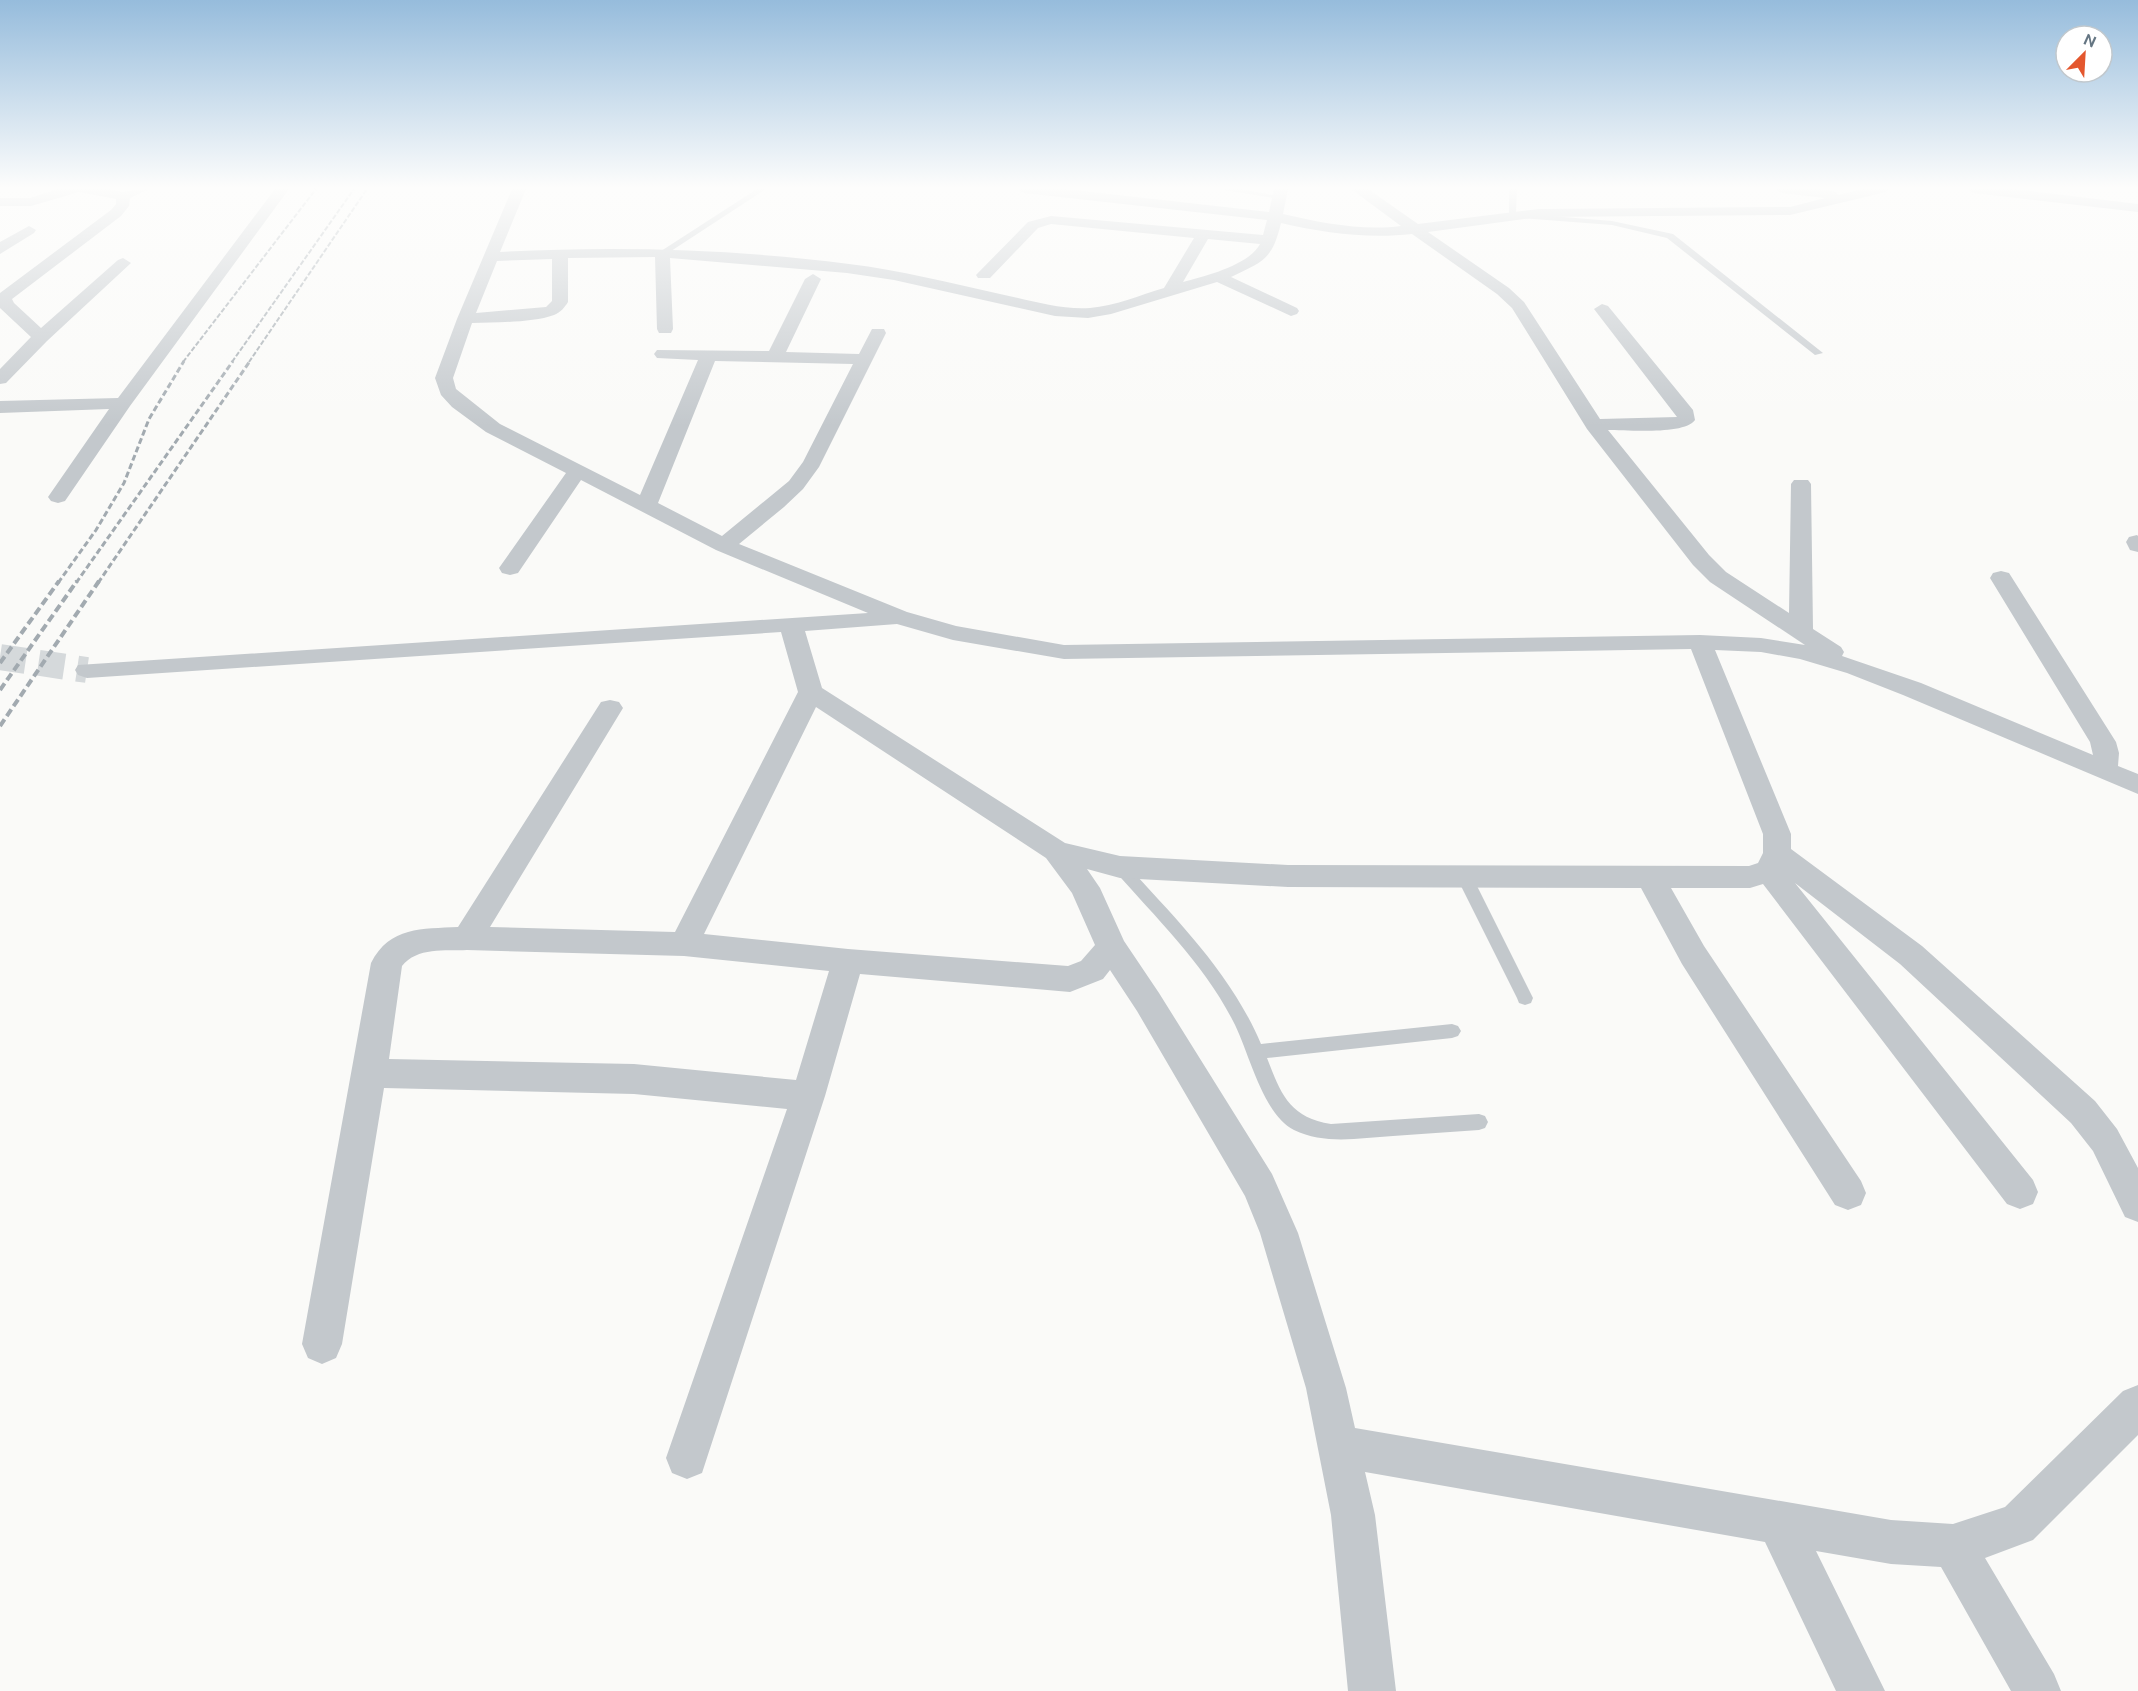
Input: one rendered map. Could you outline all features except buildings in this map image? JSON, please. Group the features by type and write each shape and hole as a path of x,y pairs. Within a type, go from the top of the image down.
{"street":[{"path":"42,337 2,299 43,268"},
{"path":"0,379 118,268"},
{"path":"58,497 123,403 223,268"},
{"path":"486,268 444,378 447,391 459,403 493,428 724,545 899,617 953,633 1064,652 1700,642 1761,645 1803,652 1856,668 1912,689 2138,785"},
{"path":"465,319 541,313 557,307 560,302 560,268"},
{"path":"663,268 665,329"},
{"path":"836,268 872,271 1074,313 1105,311 1218,277 1238,268"},
{"path":"984,274 990,268"},
{"path":"1171,290 1184,268"},
{"path":"1470,268 1503,291 1518,305 1594,425 1701,560 1718,577 1856,668"},
{"path":"1218,277 1291,311"},
{"path":"776,357 813,279"},
{"path":"1594,425 1680,423 1686,420 1686,414 1602,309"},
{"path":"724,545 777,503 796,485 812,464 879,333"},
{"path":"663,354 866,359"},
{"path":"646,506 709,356"},
{"path":"0,407 123,403"},
{"path":"510,568 577,471"},
{"path":"1801,484 1801,632"},
{"path":"2001,578 2103,742 2106,753 2104,771"},
{"path":"87,670 899,617"},
{"path":"791,625 811,692 1056,851 1085,888 1111,947 1148,1002 1258,1186 1282,1244 1326,1388 1353,1515 1372,1691"},
{"path":"1700,642 1777,834 1773,862 2020,1192"},
{"path":"684,944 811,692"},
{"path":"467,938 610,708"},
{"path":"1056,851 1120,867 1288,876 1750,877 1773,862"},
{"path":"1773,862 1911,955 2083,1112 2105,1140 2138,1205"},
{"path":"1650,877 1693,955 1848,1193"},
{"path":"322,1344 387,963 397,950 416,941 467,938 684,944 848,961 1070,979 1092,970 1111,947"},
{"path":"687,1458 808,1096 848,961"},
{"path":"370,1073 634,1079 808,1096"},
{"path":"1339,1446 1779,1524 1891,1542 1953,1546 2018,1524 2138,1406"},
{"path":"1779,1524 1861,1691"},
{"path":"1953,1546 2037,1691"}],"lane":[{"path":"1710,268 1818,353"},
{"path":"1120,867 1222,986 1245,1024 1278,1102 1292,1119 1311,1129 1331,1132 1479,1122"},
{"path":"1464,876 1525,998"},
{"path":"1257,1052 1452,1031"}],"tunnel":[{"path":"0,657 87,670"}],"railway":[{"path":"183,362 255,268"},
{"path":"232,362 298,268"},
{"path":"249,362 313,268"},
{"path":"58,583 96,530 124,483 149,419 184,361"},
{"path":"76,583 233,361"},
{"path":"98,583 250,361"},
{"path":"0,663 59,581"},
{"path":"0,690 77,581"},
{"path":"0,726 99,581"}]}
